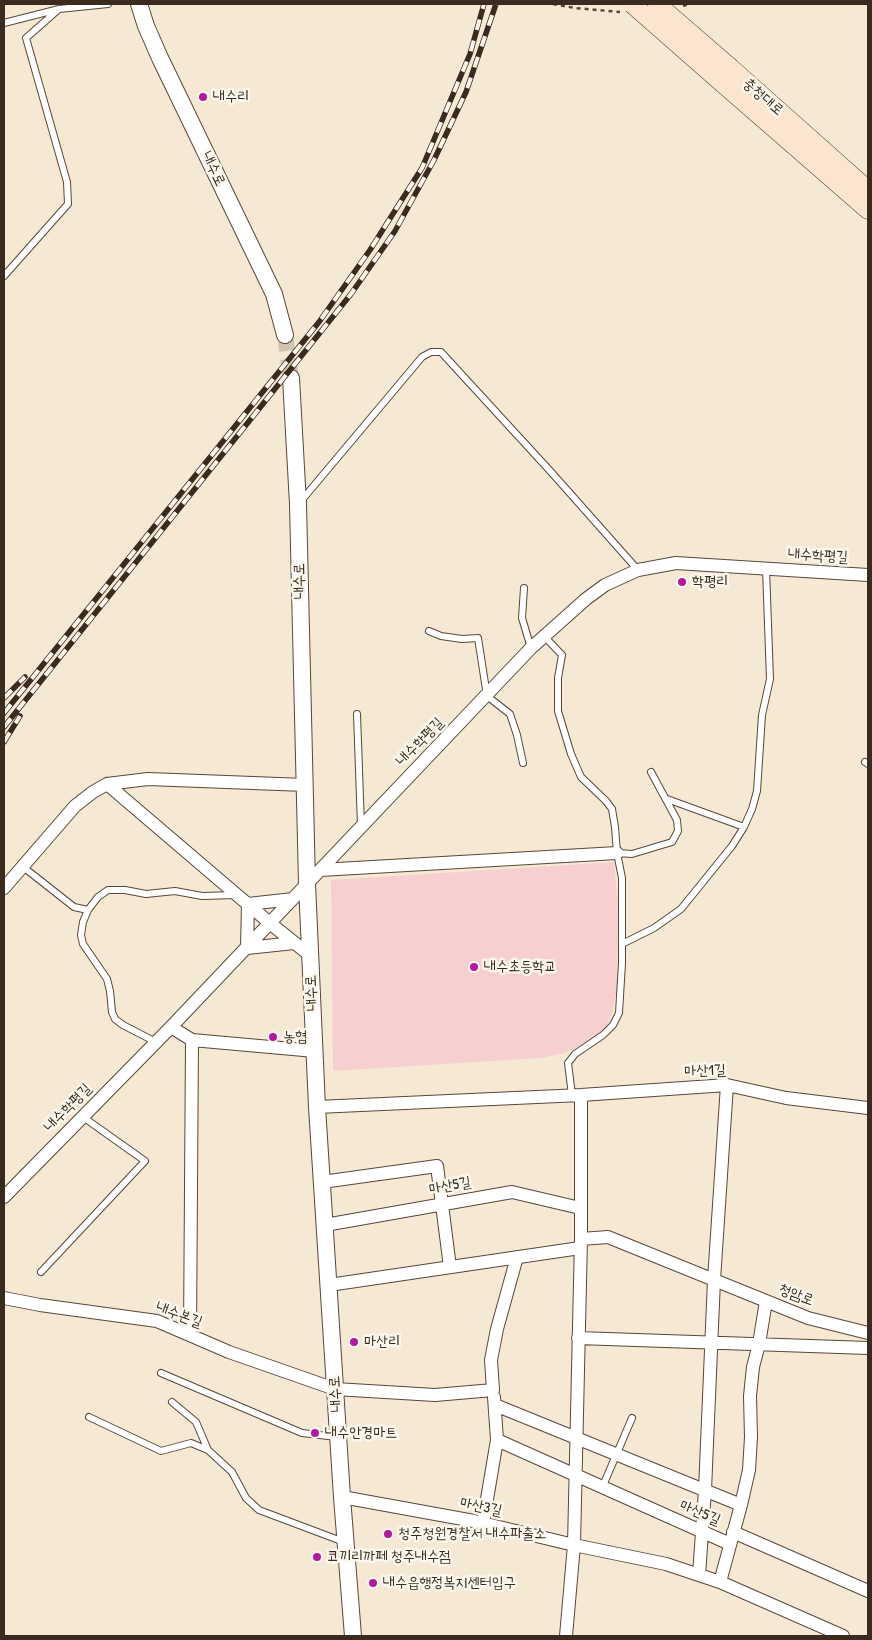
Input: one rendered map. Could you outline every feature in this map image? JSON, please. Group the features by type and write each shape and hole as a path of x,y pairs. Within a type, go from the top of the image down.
{"main road":[{"path":"632,4 727,76"},
{"name":"충청대로","path":"657,4 727,76 868,210"},
{"name":"충청대로","path":"727,76 868,190"}],"street":[{"name":"내수로","path":"139,4 160,58 274,294 285,335"},
{"name":"내수로","path":"291,378 298,504 307,884 317,1107 342,1497 353,1636"},
{"name":"내수학평길","path":"4,1197 271,924 531,648 604,585 638,570 676,564 868,575"},
{"path":"4,888 75,806 107,784 148,779 305,786"},
{"path":"107,784 311,956"},
{"path":"320,870 617,853"},
{"path":"248,904 293,899"},
{"path":"248,904 247,948 294,943"},
{"path":"171,1027 192,1040 315,1051"},
{"path":"190,1335 192,1040"},
{"path":"699,1575 705,1490 714,1280 727,1085"},
{"name":"마산1길","path":"317,1107 576,1095 727,1085 786,1098 868,1108"},
{"path":"566,1636 574,1545 580,1243 576,1095"},
{"path":"322,1182 437,1166 450,1267"},
{"name":"마산5길","path":"325,1225 512,1192 580,1208"},
{"path":"329,1285 517,1257 608,1237 714,1280"},
{"path":"483,1523 497,1440 491,1360 497,1328 517,1257"},
{"name":"청암로","path":"714,1280 808,1318 868,1333"},
{"name":"내수본길","path":"4,1297 40,1305 157,1321 229,1352 335,1389"},
{"path":"720,1582 741,1505 749,1462 752,1374 766,1301"},
{"path":"578,1338 868,1348"},
{"path":"335,1389 435,1395 493,1390"},
{"name":"마산5길","path":"495,1405 576,1436 741,1505"},
{"name":"마산5길","path":"497,1440 702,1532 732,1538"},
{"name":"마산3길","path":"342,1497 483,1523 574,1545 666,1564 720,1582 843,1636"},
{"path":"732,1538 868,1591"}],"lane":[{"path":"4,23 59,9 108,4"},
{"path":"4,276 68,204 67,182 26,38 59,9"},
{"path":"298,504 422,357 431,352 441,352 638,570"},
{"path":"622,944 654,928 681,909 732,846 752,810 757,791 762,715 770,678 766,569"},
{"path":"524,588 522,618 531,648"},
{"path":"429,631 442,636 462,639 478,638 487,696 510,714 523,764"},
{"path":"544,636 562,655 558,678 558,711 571,754 581,777 606,800 612,809 622,878 619,1013 613,1025 575,1054 568,1064 576,1095"},
{"path":"357,714 361,827"},
{"path":"617,853 632,854 672,842 678,832 677,820 651,772"},
{"path":"667,799 744,827"},
{"path":"22,866 74,907 88,910"},
{"path":"156,1042 123,1025 112,1012 107,979 83,944 81,935 83,922 88,910 98,897 108,890 125,890 146,894 175,891 202,896 237,895"},
{"path":"41,1272 145,1161 83,1117"},
{"path":"161,1373 302,1433 338,1437"},
{"path":"172,1402 196,1422 208,1450"},
{"path":"90,1417 161,1451 191,1443 208,1450 232,1472 246,1498 259,1510 346,1542"},
{"path":"602,1488 632,1418"}],"shaded area":[{"name":"내수초등학교","path":"614,862 618,904 617,989 612,1014 606,1028 597,1037 565,1053 540,1058 333,1071 331,880"}],"tunnel":[{"path":"285,335 291,378"}],"railway":[{"path":"4,713 319,322 370,250 422,168 470,54 484,4"},
{"path":"4,727 351,294 395,231 434,160 466,92 496,4"},
{"path":"4,698 25,677"},
{"path":"4,742 20,716"}],"place":[{"name":"내수리","path":"203,97"},
{"name":"학평리","path":"682,582"},
{"name":"내수초등학교","path":"474,967"},
{"name":"농협","path":"273,1037"},
{"name":"마산리","path":"354,1342"},
{"name":"내수안경마트","path":"315,1433"},
{"name":"청주청원경찰서 내수파출소","path":"388,1534"},
{"name":"코끼리까페 청주내수점","path":"317,1557"},
{"name":"내수읍행정복지센터입구","path":"373,1583"}]}
